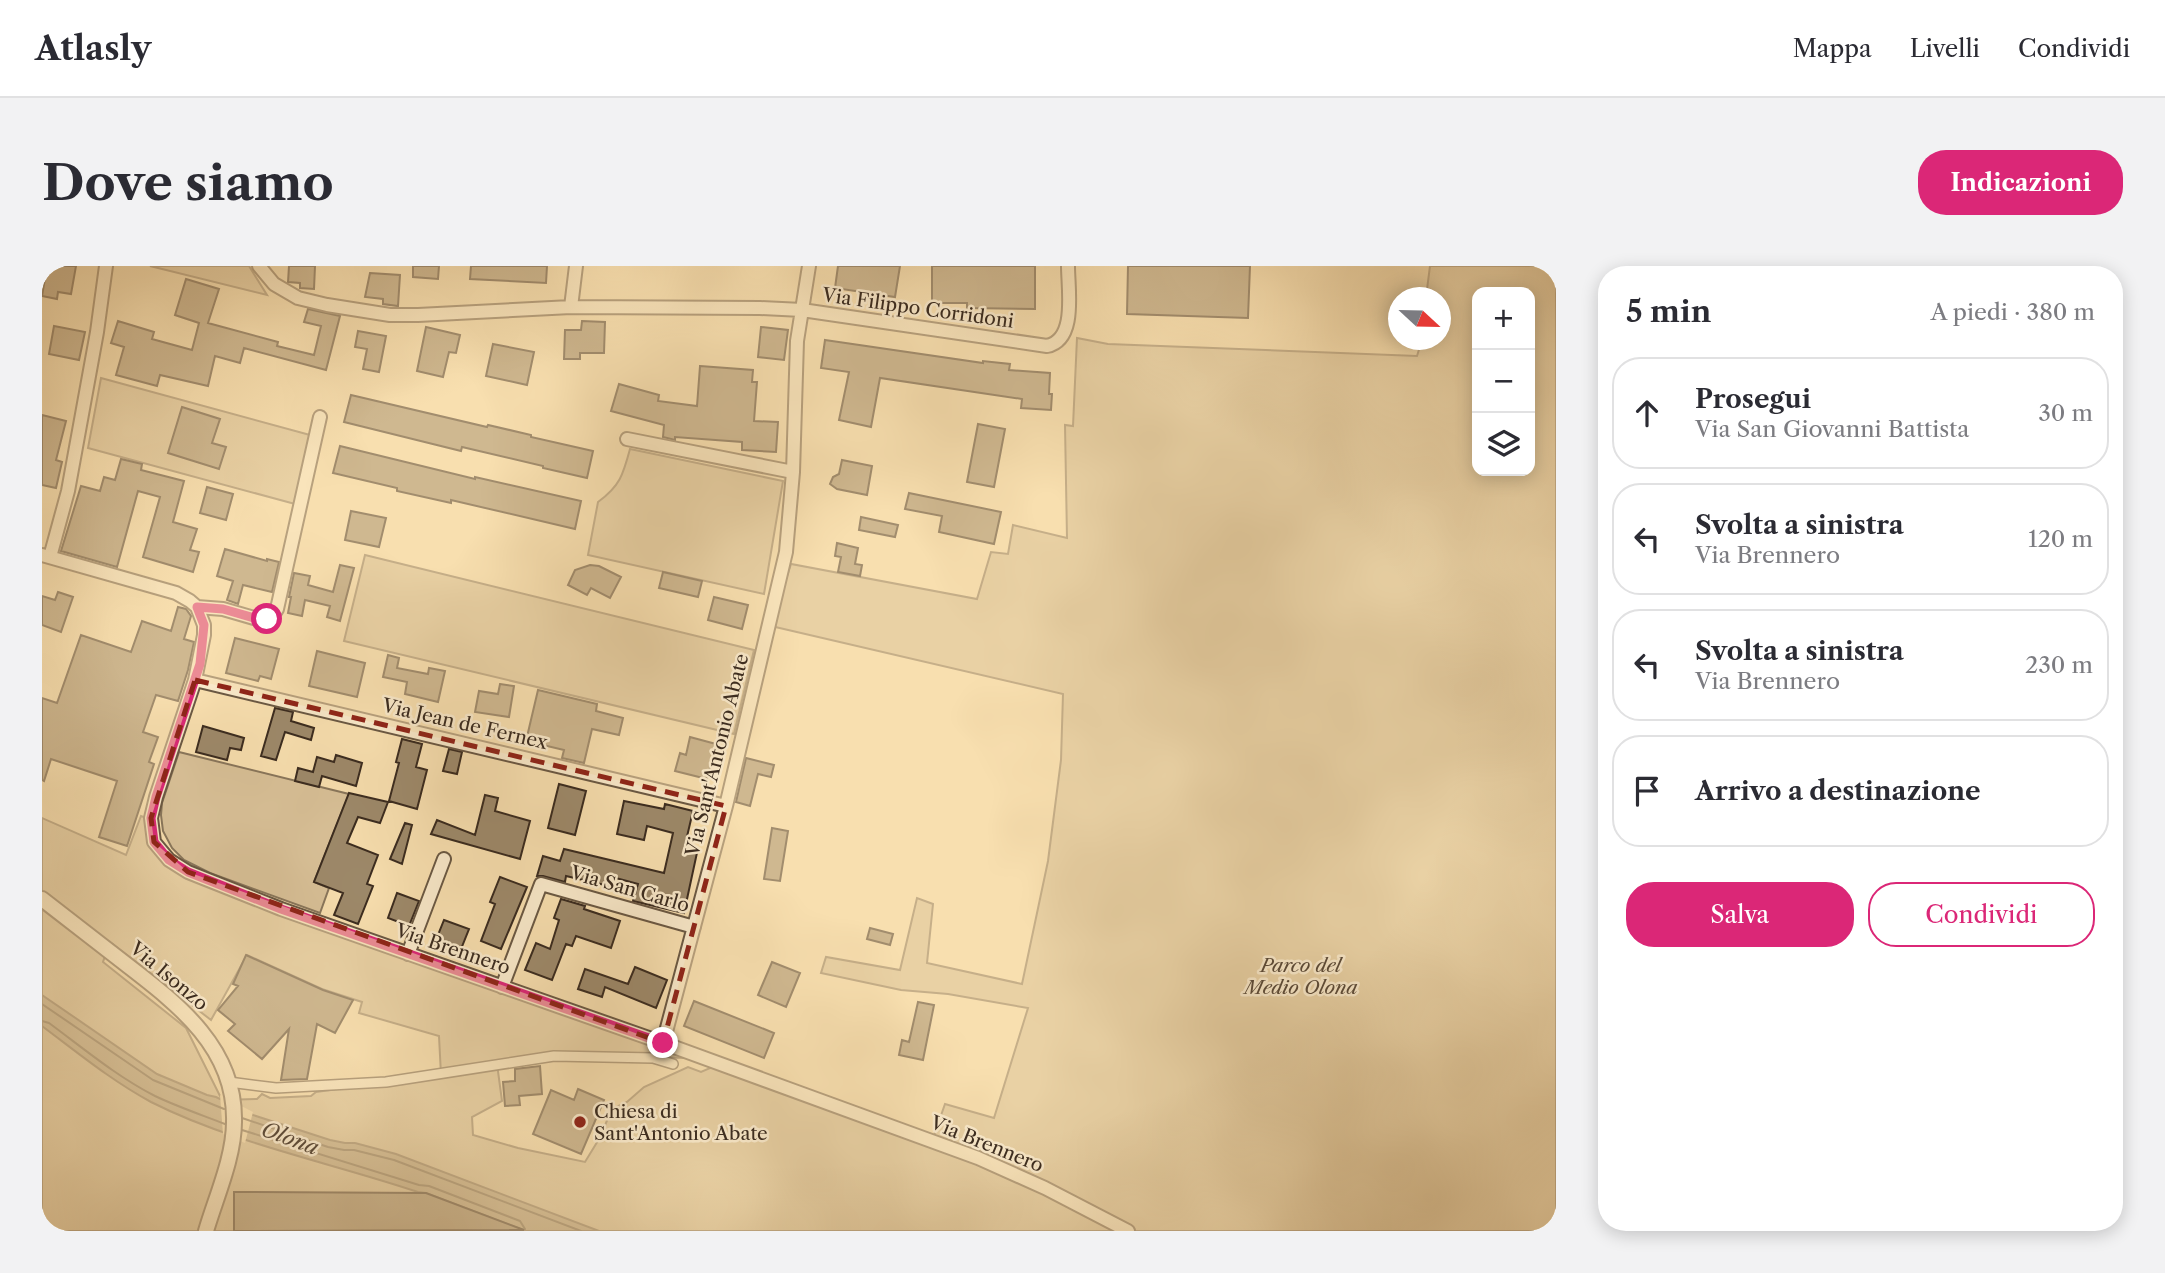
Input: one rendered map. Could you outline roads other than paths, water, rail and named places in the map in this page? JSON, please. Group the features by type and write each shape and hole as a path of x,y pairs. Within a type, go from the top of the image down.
{"street":[{"path":"106,266 97,332 68,491 46,556 176,593 197,607 223,609 261,620 273,615 277,609 320,417"},
{"name":"Via Filippo Corridoni","path":"259,266 274,284 298,298 379,313 418,315 570,307 802,310 1047,346 1054,345 1062,338 1068,323 1068,266"},
{"path":"570,307 576,266"},
{"name":"Via Sant'Antonio Abate","path":"663,1043 726,806 786,552 793,472 797,341 809,266"},
{"path":"626,439 793,472"},
{"name":"Via Brennero","path":"197,607 204,625 204,635 195,680 151,818 154,842 169,860 188,872 281,909 663,1043 978,1158 1045,1188 1128,1231"},
{"name":"Via Jean de Fernex","path":"195,680 726,806"},
{"path":"408,954 444,859"},
{"name":"Via San Carlo","path":"502,987 541,884 694,927"},
{"name":"Via Isonzo","path":"42,899 172,1000 194,1021 213,1046 230,1084 234,1123 229,1153 206,1231"},
{"path":"230,1084 276,1088 386,1082 554,1056 653,1058 673,1064"}],"water":[{"name":"Olona","path":"42,995 157,1074 253,1115 330,1140 355,1143 396,1154 599,1231 526,1231 426,1193 248,1141 182,1116 123,1085 42,1026"}],"place":[{"name":"Chiesa di Sant'Antonio Abate","path":"580,1122"}],"park label":[{"name":"Parco del Medio Olona","path":"1301,976"}]}
